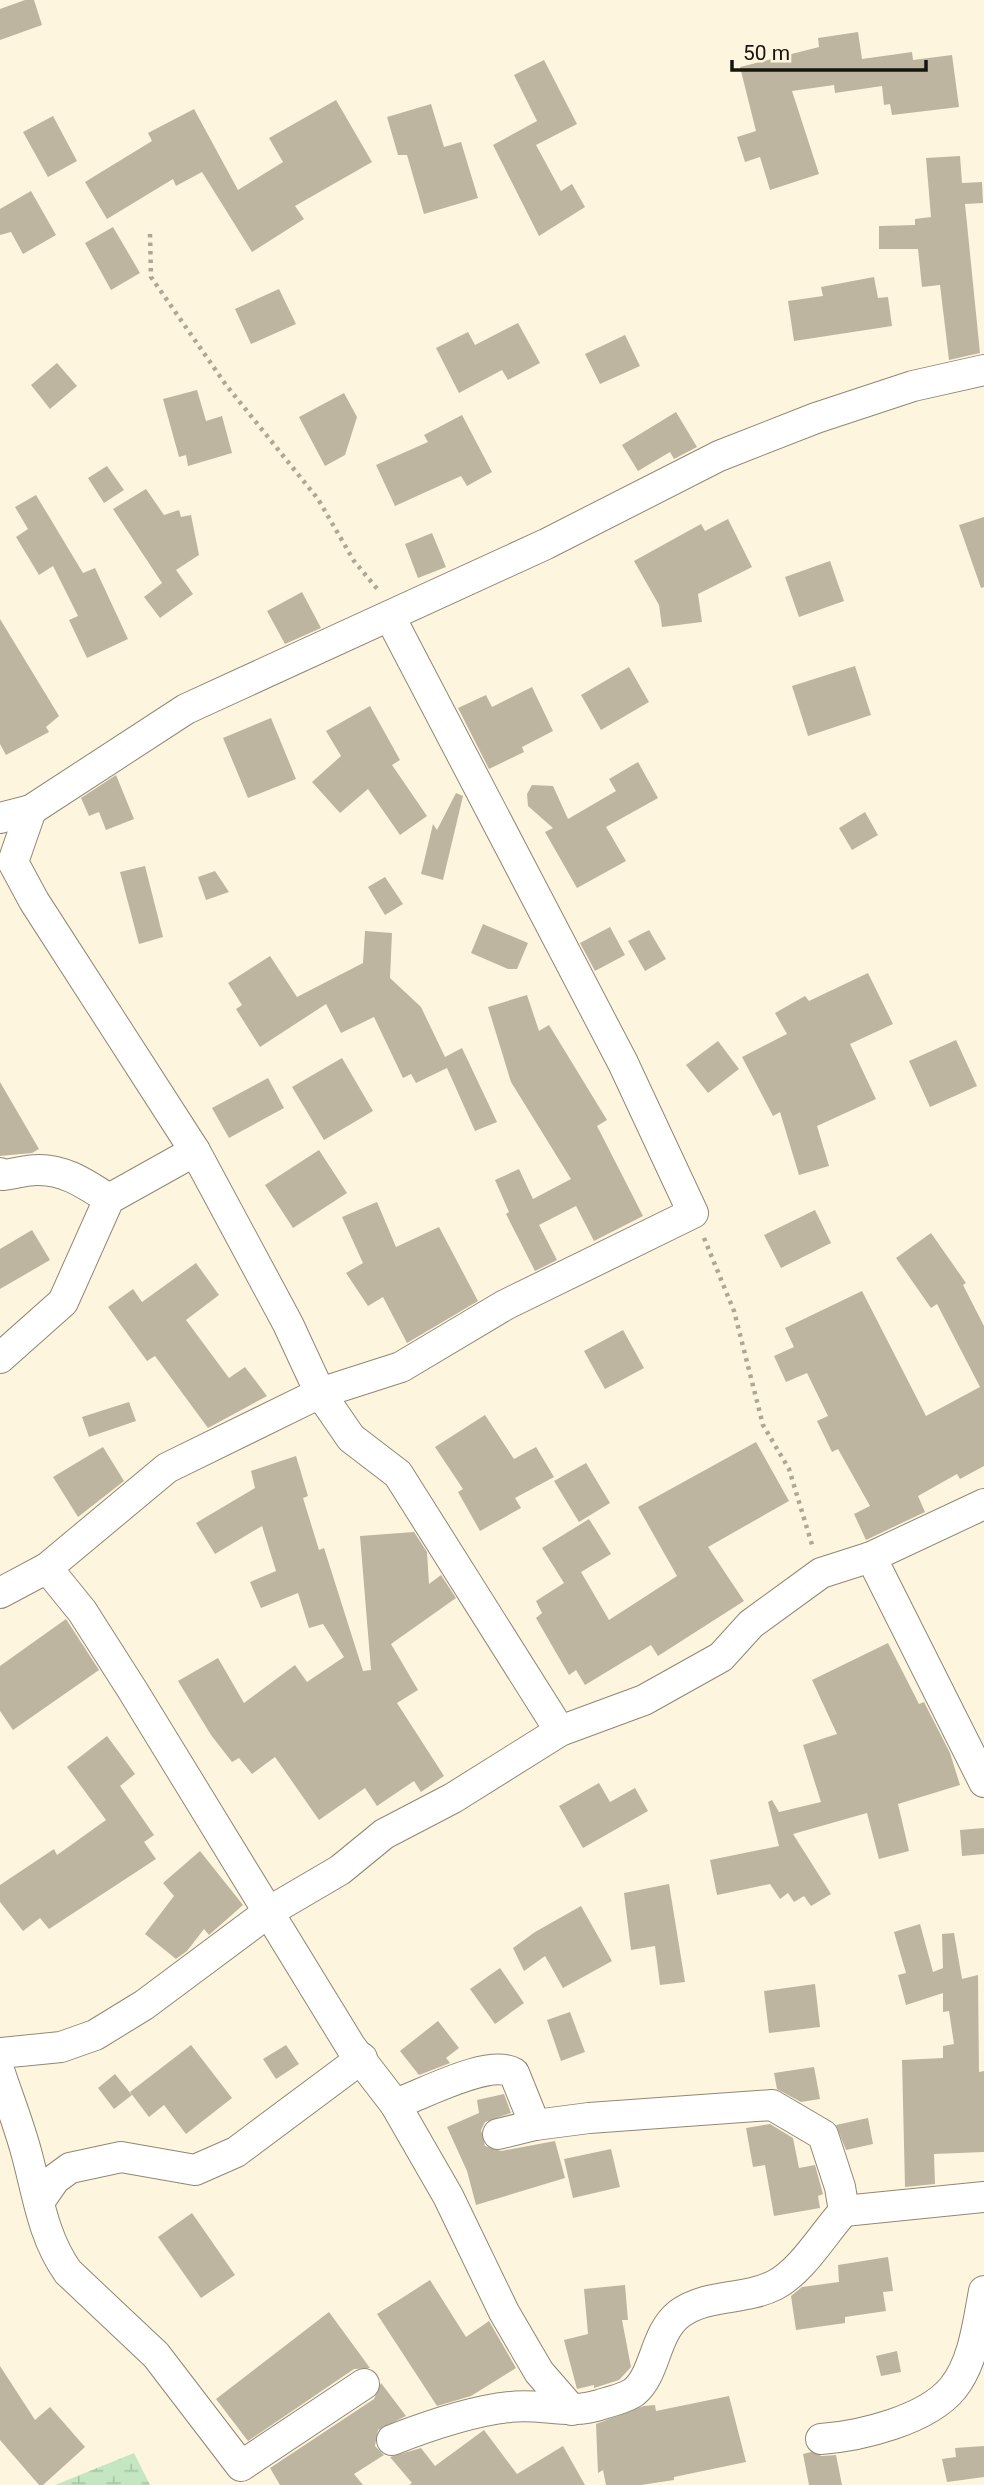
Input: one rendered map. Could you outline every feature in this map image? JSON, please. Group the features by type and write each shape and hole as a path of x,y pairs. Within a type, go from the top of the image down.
{"street":[{"path":"0,818 31,810 186,709 546,544 719,456 816,418 901,390 984,370"},
{"path":"0,1593 47,1568 167,1468 320,1393 401,1367 505,1305 693,1213 623,1063 394,615"},
{"path":"31,810 13,862 74,964 195,1151 288,1324 320,1393 351,1438 398,1474 560,1731"},
{"path":"0,1358 63,1302 110,1199 195,1151"},
{"path":"0,1172 4,1175 36,1170 55,1172 77,1178 110,1199"},
{"path":"0,2053 61,2048 96,2035 144,2005 270,1911 340,1870 384,1834 453,1798 560,1731 644,1700 683,1681 721,1657 751,1624 821,1573 871,1557 984,1504"},
{"path":"871,1557 984,1782"},
{"path":"47,1568 82,1611 270,1911 351,2047 396,2104 448,2196 504,2312 539,2372 572,2410"},
{"path":"39,2202 55,2179 70,2168 121,2157 195,2170 236,2152 362,2058"},
{"path":"396,2104 458,2079 497,2069 508,2070 514,2073 535,2125"},
{"path":"0,2073 27,2152 47,2235 68,2272 156,2355 247,2476 364,2384"},
{"path":"498,2134 535,2125 589,2118 772,2105 822,2135 840,2187 844,2211"},
{"path":"392,2440 509,2407 572,2410 597,2406 634,2392 649,2368 659,2339 677,2316 702,2300 742,2297 776,2284 802,2260 844,2211 984,2197"},
{"path":"821,2439 856,2436 924,2411 954,2388 975,2342 984,2291"}],"path":[{"path":"150,234 151,277 226,385 317,499 354,561 394,615"},
{"path":"693,1213 733,1311 763,1425 789,1469 821,1573"}],"green space":[{"path":"134,2453 150,2485 55,2485"}],"building":[{"path":"25,0 34,0 42,25 0,40 0,9"},
{"path":"858,32 862,59 912,52 913,60 952,55 959,107 892,115 890,104 884,105 882,86 835,93 834,85 792,91 819,174 770,190 760,157 745,162 737,137 756,131 740,67 819,47 818,38"},
{"path":"544,60 577,124 536,145 561,191 572,184 585,207 539,236 493,145 537,121 514,75"},
{"path":"336,100 372,162 295,206 304,219 252,252 202,172 176,186 173,179 107,219 85,182 152,141 148,133 194,109 238,190 283,162 269,138"},
{"path":"431,104 444,147 461,142 478,198 424,214 407,155 398,155 387,117"},
{"path":"53,116 77,161 48,177 23,132"},
{"path":"960,156 962,183 982,182 983,203 965,204 980,353 949,360 940,285 922,287 918,249 879,249 879,226 915,225 915,219 931,217 926,158"},
{"path":"31,191 56,235 23,254 11,232 0,235 0,209"},
{"path":"113,227 140,273 111,290 85,243"},
{"path":"874,277 878,298 888,297 892,326 794,341 788,301 823,296 821,287"},
{"path":"279,289 296,324 251,344 235,309"},
{"path":"518,323 540,363 508,380 502,370 459,393 436,348 468,332 475,345"},
{"path":"625,335 640,366 600,384 585,354"},
{"path":"57,363 77,386 50,409 31,385"},
{"path":"197,390 206,421 222,416 232,453 188,466 186,455 179,457 163,399"},
{"path":"344,393 357,417 345,455 325,466 299,417"},
{"path":"676,412 697,447 674,459 670,452 638,471 622,445"},
{"path":"462,415 492,472 467,486 461,476 395,506 376,465 428,442 424,435"},
{"path":"107,466 124,490 104,503 88,478"},
{"path":"146,489 164,515 179,510 181,517 191,515 199,555 176,570 193,594 160,618 144,597 162,583 113,509"},
{"path":"36,495 83,573 95,568 128,639 87,658 69,620 78,616 53,566 39,575 16,537 28,529 15,507"},
{"path":"984,517 984,587 981,588 959,525"},
{"path":"728,519 752,567 698,594 702,622 662,627 659,605 634,561 701,524 705,531"},
{"path":"432,533 446,567 418,578 405,544"},
{"path":"830,561 844,601 799,617 785,577"},
{"path":"302,592 321,628 285,644 267,611"},
{"path":"0,619 59,716 46,727 49,732 6,755 0,744"},
{"path":"855,666 871,715 808,736 792,686"},
{"path":"629,667 649,702 601,730 581,695"},
{"path":"532,687 553,731 522,747 524,752 489,769 458,708 486,695 492,707"},
{"path":"370,706 400,760 392,765 427,816 400,835 368,789 340,813 312,782 341,756 326,731"},
{"path":"271,718 296,779 248,798 223,738"},
{"path":"638,762 658,798 606,827 626,861 577,888 545,832 553,828 528,806 527,794 532,785 553,786 568,819 616,791 609,779"},
{"path":"116,775 134,819 106,830 99,812 89,816 81,798"},
{"path":"456,793 463,796 443,880 421,874 433,824 437,830"},
{"path":"865,812 878,835 852,850 839,828"},
{"path":"145,866 163,937 139,944 120,872"},
{"path":"215,871 229,892 206,900 198,877"},
{"path":"385,877 403,904 385,915 368,887"},
{"path":"483,924 528,943 517,969 508,969 471,953"},
{"path":"610,927 625,955 595,971 580,943"},
{"path":"649,930 666,959 645,971 628,941"},
{"path":"365,931 392,933 390,978 421,1007 445,1057 462,1048 497,1122 475,1131 447,1068 416,1083 411,1074 403,1078 374,1017 341,1033 326,1004 260,1047 236,1009 242,1005 228,983 270,956 297,997 363,963"},
{"path":"868,973 893,1024 850,1044 876,1099 817,1126 829,1166 799,1175 780,1112 773,1116 742,1057 787,1034 775,1013 805,996 809,1001"},
{"path":"527,995 539,1031 549,1025 607,1120 597,1126 643,1216 594,1241 576,1206 539,1225 557,1260 535,1271 506,1214 509,1212 495,1180 519,1169 533,1199 571,1179 511,1082 488,1007"},
{"path":"956,1040 977,1086 930,1107 909,1061"},
{"path":"718,1041 739,1069 708,1093 686,1065"},
{"path":"342,1058 373,1111 324,1140 292,1087"},
{"path":"268,1078 284,1108 229,1138 212,1108"},
{"path":"0,1082 39,1149 32,1153 0,1156"},
{"path":"319,1150 347,1193 293,1228 265,1185"},
{"path":"377,1202 396,1247 439,1227 478,1301 407,1343 383,1297 368,1306 346,1273 363,1263 342,1217"},
{"path":"815,1210 831,1243 781,1268 764,1235"},
{"path":"32,1230 50,1260 0,1289 0,1249"},
{"path":"931,1233 966,1283 963,1285 984,1326 984,1466 960,1479 957,1474 918,1496 925,1512 866,1540 854,1514 870,1506 838,1449 832,1452 817,1421 828,1416 807,1373 786,1382 774,1356 794,1347 785,1328 862,1291 926,1416 980,1387 937,1304 931,1308 896,1258"},
{"path":"196,1263 219,1295 186,1320 229,1378 245,1367 267,1396 208,1428 155,1356 147,1361 108,1307 133,1289 142,1302"},
{"path":"623,1330 644,1368 605,1389 584,1351"},
{"path":"129,1402 136,1421 89,1437 82,1417"},
{"path":"485,1415 514,1459 536,1447 554,1477 515,1498 521,1508 480,1531 458,1492 463,1489 435,1447"},
{"path":"756,1442 789,1501 708,1547 744,1601 658,1656 651,1645 585,1685 576,1670 569,1675 536,1618 542,1613 536,1601 564,1583 542,1548 589,1519 611,1554 581,1572 609,1620 677,1576 638,1507"},
{"path":"103,1447 124,1481 78,1517 53,1477"},
{"path":"296,1456 308,1496 303,1498 319,1550 324,1548 363,1671 371,1670 360,1536 414,1532 427,1552 429,1584 441,1575 456,1598 391,1644 418,1690 397,1703 444,1776 421,1792 414,1781 377,1806 365,1788 319,1820 275,1757 252,1774 239,1758 232,1762 211,1735 178,1681 218,1658 244,1703 295,1665 307,1682 344,1657 323,1624 309,1628 298,1593 261,1608 250,1582 276,1571 262,1526 215,1554 196,1523 255,1488 251,1471"},
{"path":"586,1463 610,1503 579,1522 554,1481"},
{"path":"66,1619 99,1670 13,1730 0,1711 0,1666"},
{"path":"888,1643 919,1704 924,1702 950,1753 960,1785 898,1804 909,1851 879,1859 867,1813 793,1834 831,1894 811,1906 804,1896 794,1902 788,1893 780,1899 770,1884 717,1895 710,1860 779,1846 768,1802 772,1800 779,1812 821,1802 803,1745 837,1734 812,1680"},
{"path":"107,1736 135,1774 120,1786 154,1835 144,1842 156,1859 49,1929 40,1918 23,1931 0,1902 0,1885 54,1849 57,1855 106,1820 67,1767"},
{"path":"599,1783 610,1802 635,1788 648,1811 583,1848 559,1806"},
{"path":"984,1828 984,1854 962,1856 960,1830"},
{"path":"200,1851 243,1905 209,1935 204,1929 187,1951 176,1959 145,1934 174,1896 163,1883"},
{"path":"669,1884 685,1982 660,1985 655,1946 631,1950 624,1893"},
{"path":"581,1906 612,1961 563,1988 545,1956 524,1971 513,1948"},
{"path":"920,1924 933,1972 943,1968 942,1934 954,1933 962,1979 978,1975 979,2072 984,2071 984,2152 934,2154 935,2184 905,2187 902,2060 943,2058 943,2046 954,2044 949,2011 943,2012 943,1993 906,2005 898,1975 906,1973 894,1932"},
{"path":"500,1968 524,2003 495,2024 470,1989"},
{"path":"815,1984 820,2027 769,2033 764,1991"},
{"path":"570,2012 585,2052 561,2061 547,2020"},
{"path":"438,2021 459,2048 446,2058 450,2063 419,2075 400,2051"},
{"path":"191,2045 232,2098 186,2134 164,2105 149,2117 130,2092"},
{"path":"286,2045 299,2064 276,2079 263,2059"},
{"path":"814,2067 820,2099 801,2102 777,2089 774,2073"},
{"path":"115,2074 132,2095 114,2109 98,2088"},
{"path":"504,2094 511,2113 485,2122 481,2130 485,2146 501,2151 555,2141 565,2178 476,2205 467,2171 447,2127 479,2113 477,2100"},
{"path":"868,2118 873,2144 846,2150 836,2125"},
{"path":"770,2124 793,2138 799,2168 815,2165 823,2194 818,2196 820,2208 774,2216 765,2165 753,2167 746,2128"},
{"path":"611,2149 620,2187 573,2198 564,2159"},
{"path":"192,2213 235,2275 201,2298 158,2237"},
{"path":"888,2257 893,2291 883,2292 886,2311 845,2317 845,2323 796,2330 791,2296 802,2287 839,2282 838,2265"},
{"path":"430,2280 466,2337 489,2321 516,2368 471,2396 437,2406 377,2314"},
{"path":"625,2285 628,2320 622,2320 631,2367 619,2380 594,2388 594,2385 577,2389 564,2340 588,2334 584,2289"},
{"path":"329,2312 370,2368 354,2369 248,2441 216,2399"},
{"path":"897,2351 901,2372 881,2376 876,2356"},
{"path":"0,2366 35,2420 50,2407 85,2447 43,2485 39,2485 0,2440"},
{"path":"381,2383 406,2416 378,2430 375,2446 384,2455 354,2474 363,2485 280,2485 270,2468 374,2399"},
{"path":"729,2396 746,2462 674,2477 674,2480 641,2485 606,2485 603,2470 598,2473 596,2424 644,2406 655,2405 656,2411"},
{"path":"484,2430 517,2474 563,2446 585,2485 409,2485 412,2483 390,2457 421,2448 435,2466"},
{"path":"984,2446 984,2477 947,2482 942,2459 956,2457 955,2448"},
{"path":"811,2452 822,2456 836,2455 842,2485 809,2485 803,2454"}]}
